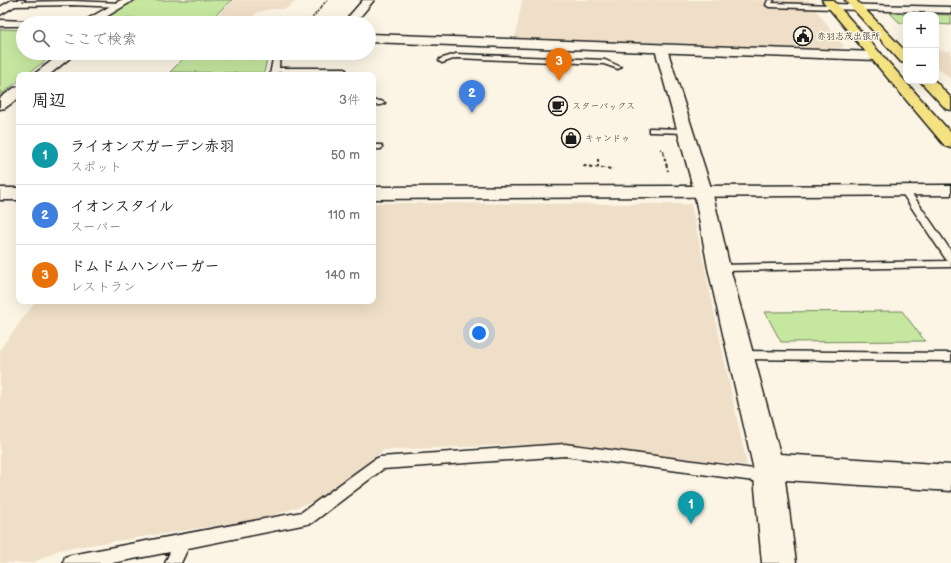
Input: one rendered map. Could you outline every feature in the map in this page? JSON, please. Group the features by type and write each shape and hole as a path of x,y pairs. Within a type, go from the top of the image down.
{"highway":[{"path":"830,3 951,143"},
{"path":"854,4 903,56"},
{"path":"930,84 951,106"}],"street":[{"path":"355,16 369,0"},
{"path":"0,12 17,2"},
{"path":"100,16 125,2"},
{"path":"830,3 951,10"},
{"path":"0,22 16,23"},
{"path":"376,38 876,56"},
{"path":"661,49 703,192 719,268 769,472 779,563"},
{"path":"44,72 60,60"},
{"path":"0,105 16,93"},
{"path":"376,193 951,190"},
{"path":"0,194 16,194"},
{"path":"769,472 951,478"}],"lane":[{"path":"771,0 769,5 830,3"},
{"path":"17,2 125,2"},
{"path":"442,61 456,56 605,62 618,67"},
{"path":"274,72 276,60"},
{"path":"297,72 343,70"},
{"path":"652,130 685,131"},
{"path":"905,190 951,259"},
{"path":"719,268 951,264"},
{"path":"740,355 951,357"},
{"path":"71,563 306,518 380,463 565,450 769,472"},
{"path":"173,563 183,541"}],"path":[{"path":"314,16 327,0"},
{"path":"656,149 663,150 668,172"},
{"path":"598,159 599,173"}],"shaded area":[{"path":"233,0 298,0 286,9 271,9 258,12 254,16 217,16"},
{"path":"522,0 808,0 844,46 839,49 515,38"},
{"path":"939,50 951,51 951,80 939,69"},
{"path":"376,203 691,204 747,465 543,444 384,450 319,500 265,518 59,550 32,563 0,563 0,349 34,304 376,304"}],"green space":[{"path":"135,0 232,0 214,16 105,16"},
{"path":"890,13 903,13 903,23 900,23"},
{"path":"939,15 951,15 951,25 939,24"},
{"path":"0,29 16,30 16,60 46,60 30,72 16,72 16,83 0,95"},
{"path":"182,60 267,60 264,72 170,72"},
{"path":"902,311 925,341 781,342 765,312"}],"place":[{"name":"赤羽志茂出張所","path":"803,36"},
{"name":"ドムドムハンバーガー","path":"559,81"},
{"name":"スターバックス","path":"558,106"},
{"name":"イオンスタイル","path":"472,113"},
{"name":"キャンドゥ","path":"571,138"},
{"name":"ライオンズガーデン赤羽","path":"691,524"}]}
